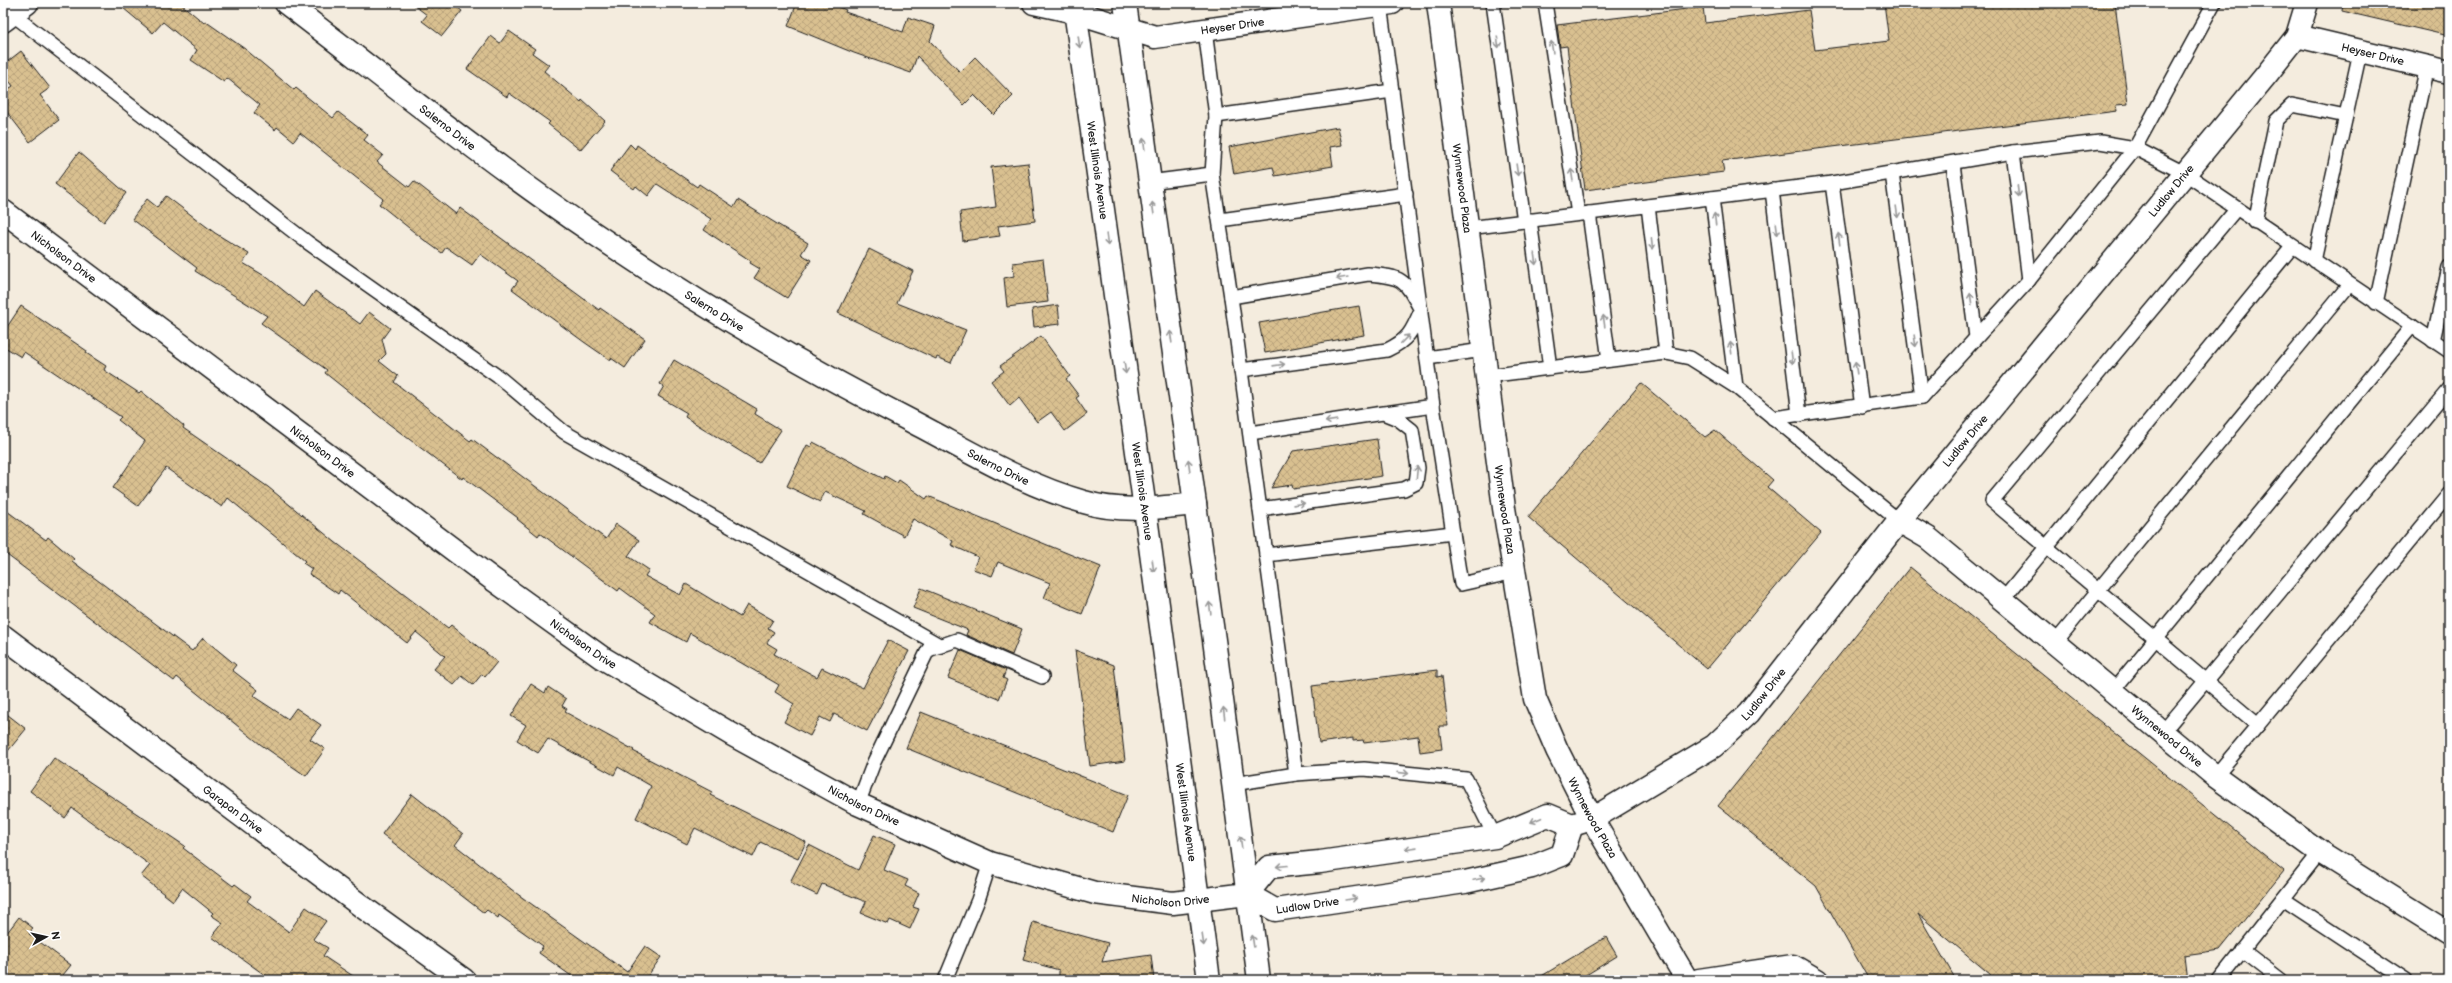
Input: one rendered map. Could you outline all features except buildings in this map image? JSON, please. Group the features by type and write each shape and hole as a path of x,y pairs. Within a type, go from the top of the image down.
{"street":[{"name":"Salerno Drive","path":"286,3 442,122 590,230 707,308 843,386 1040,487 1086,503 1118,508 1145,509 1195,504"},
{"path":"1034,3 1074,8"},
{"path":"1125,3 1195,504 1259,980"},
{"name":"Wynnewood Plaza","path":"1438,3 1483,350 1535,699 1557,750 1582,822 1687,980"},
{"name":"Ludlow Drive","path":"1247,894 1275,910 1465,882 1532,867 1562,855 1582,822 1714,746 1749,713 1899,521 2186,174 2297,36 2307,3"},
{"name":"Heyser Drive","path":"1074,8 1155,37 1205,30 1315,9 1386,4"},
{"name":"West Illinois Avenue","path":"1074,8 1145,509 1209,980"},
{"name":"Heyser Drive","path":"2297,36 2449,72"},
{"name":"Nicholson Drive","path":"3,211 484,573 601,657 731,734 858,804 990,863 1095,893 1173,903 1247,894"},
{"name":"Wynnewood Drive","path":"1899,521 1928,538 2214,776 2320,852 2449,933"},
{"name":"Garapan Drive","path":"3,636 364,908 464,980"},
{"path":"1247,894 1269,867 1320,862 1495,837 1548,815 1582,822"},
{"path":"1699,980 1793,966 1817,980"}],"lane":[{"path":"1493,3 1550,368"},
{"path":"1545,3 1609,360"},
{"path":"1773,418 1862,407 1922,397 2029,280 2135,148 2214,3"},
{"path":"1386,4 1392,91 1433,406 1461,584 1515,572"},
{"path":"11,11 307,242 500,378 564,432 940,646"},
{"path":"1205,30 1216,116 1212,174 1231,297 1296,774"},
{"path":"2314,261 2360,52"},
{"path":"2376,303 2427,66"},
{"path":"1216,116 1392,91"},
{"path":"2255,222 2276,121 2292,105 2346,116"},
{"path":"1468,228 1832,183 1953,164 2013,152 2100,142 2135,148 2186,174 2292,247 2449,351"},
{"path":"2013,152 2029,280"},
{"path":"1953,164 1976,337"},
{"path":"1892,173 1922,397"},
{"path":"1149,182 1212,174"},
{"path":"1832,183 1862,407"},
{"path":"1772,190 1799,415"},
{"path":"1220,220 1406,194"},
{"path":"1712,198 1736,387"},
{"path":"1648,206 1666,353"},
{"path":"2236,209 1992,501 2258,725"},
{"path":"2002,601 2292,247"},
{"path":"2433,341 2449,267"},
{"path":"1231,297 1368,274 1388,276 1406,283 1421,310"},
{"path":"2054,644 2349,285"},
{"path":"1241,370 1387,350 1402,343 1412,332 1421,310"},
{"path":"2112,692 2412,326"},
{"path":"1427,358 1483,350"},
{"path":"1487,376 1666,353 1690,358 1736,387 1899,521"},
{"path":"2162,733 2449,389"},
{"path":"1250,433 1433,406"},
{"path":"1260,509 1404,489 1416,483 1418,468 1412,430 1398,419 1383,413"},
{"path":"2214,776 2449,494"},
{"path":"1266,555 1453,533"},
{"path":"858,804 874,762 928,650 957,640 1042,677"},
{"path":"1233,784 1296,774 1364,769 1466,779 1495,837"},
{"path":"2219,980 2320,852"},
{"path":"945,980 978,900 990,863"},
{"path":"2283,899 2406,980"},
{"path":"2242,950 2281,980"}]}
